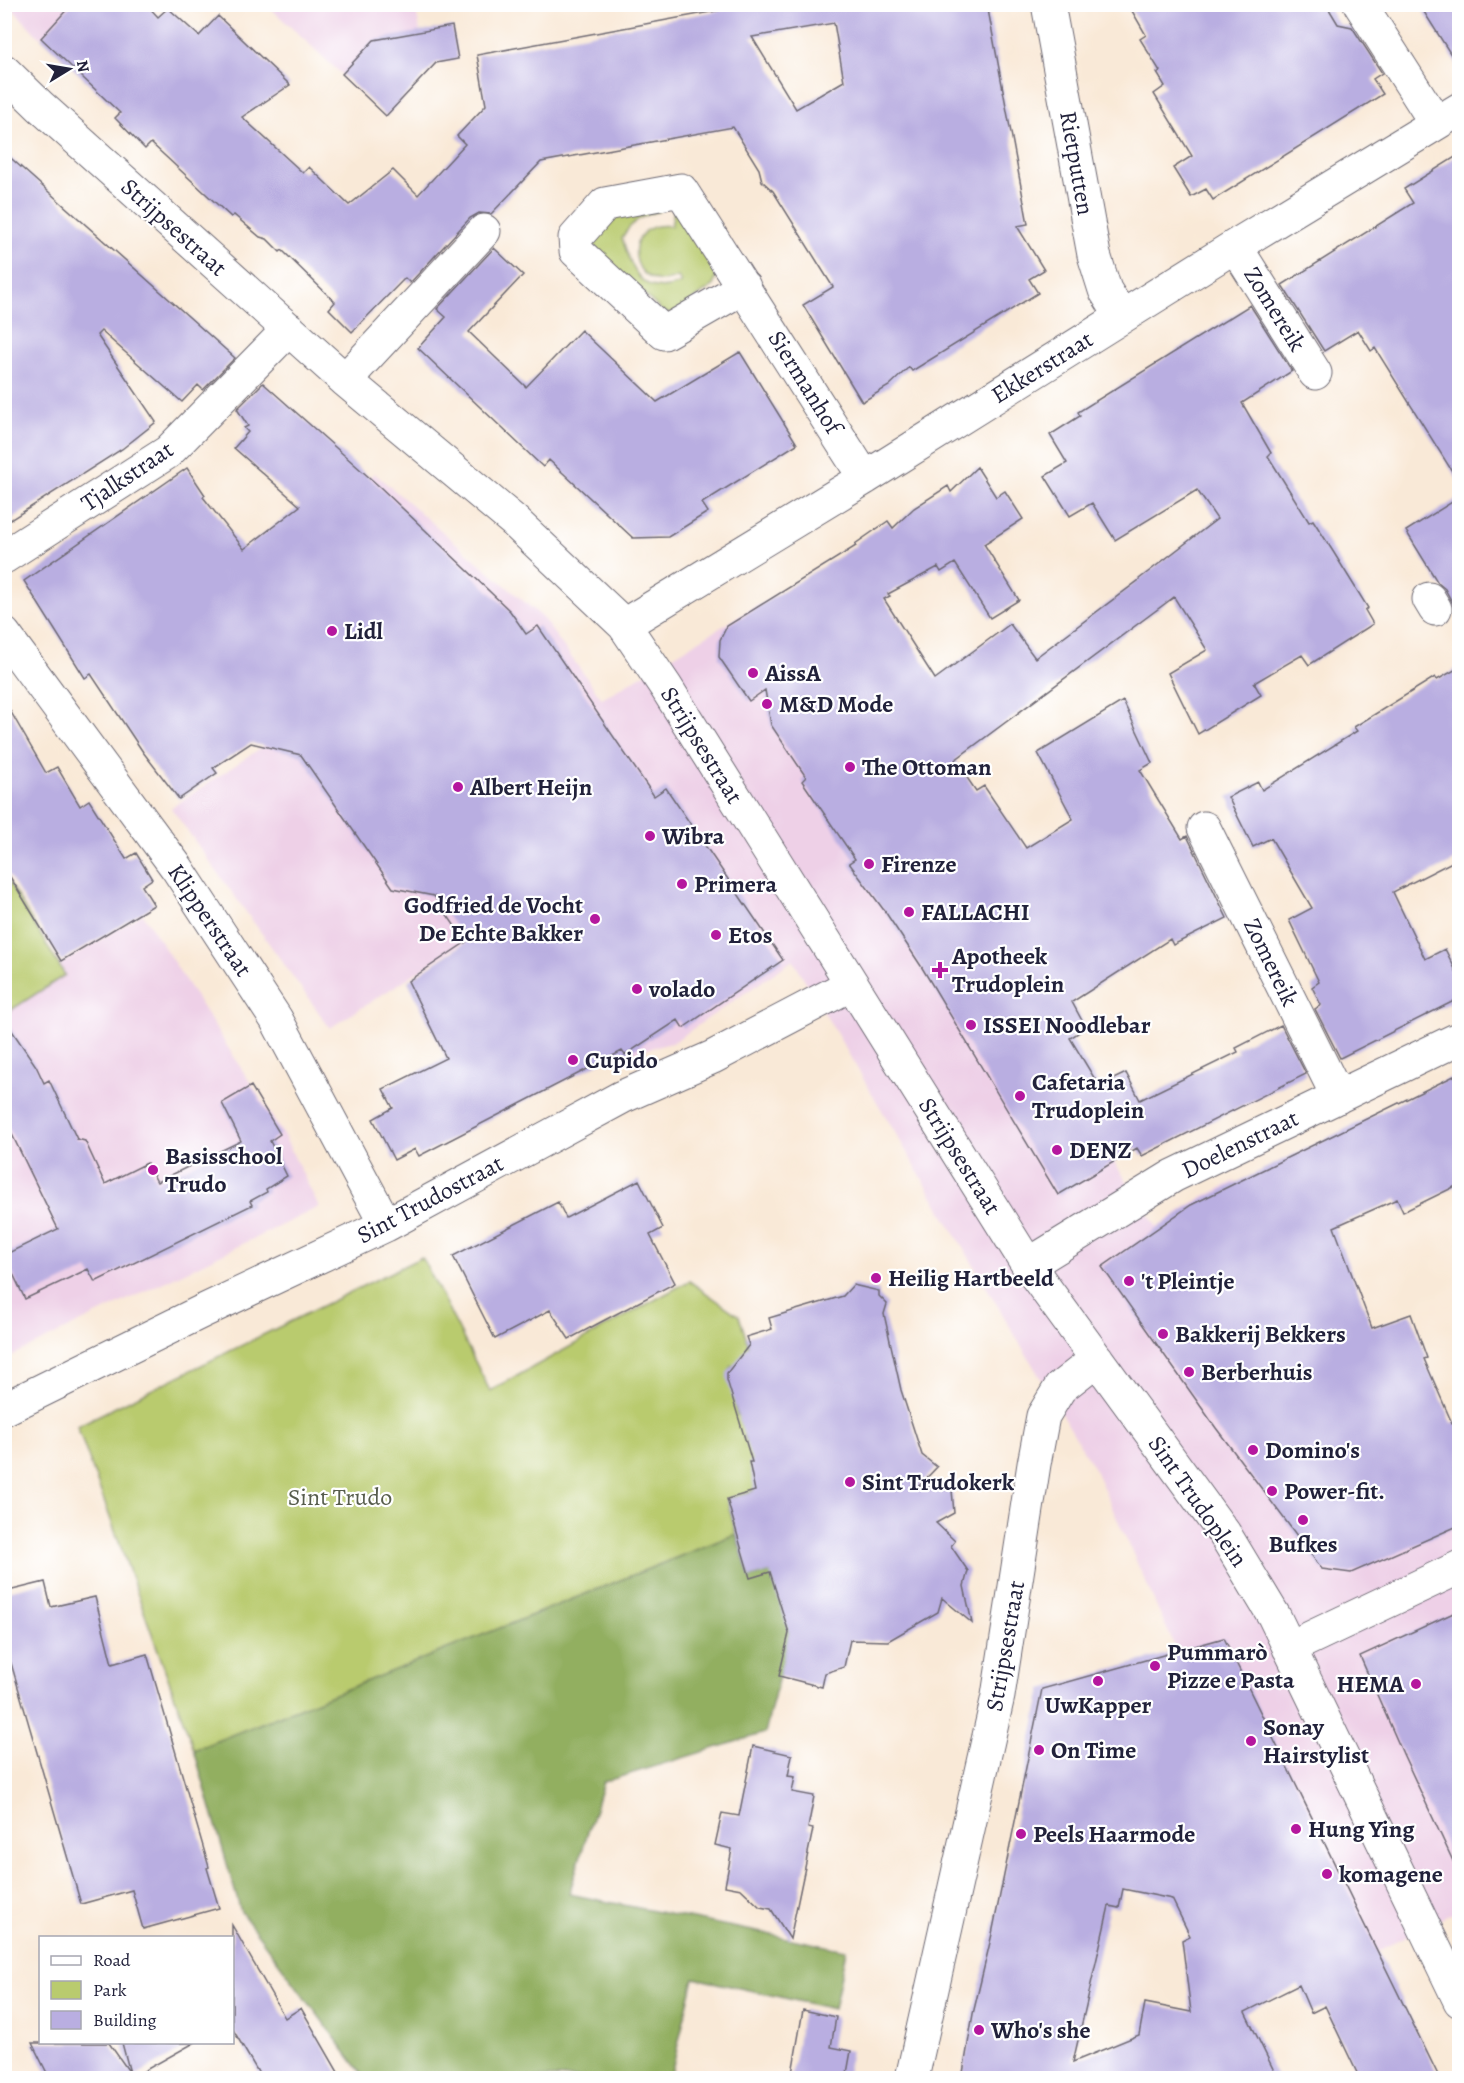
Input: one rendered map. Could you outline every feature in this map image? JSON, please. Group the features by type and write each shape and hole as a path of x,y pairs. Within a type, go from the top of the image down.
{"street":[{"name":"Rietputten","path":"1048,4 1094,255 1105,290 1122,317"},
{"path":"1360,4 1448,116"},
{"name":"Strijpsestraat","path":"4,71 345,380 513,520 624,625 666,687 1028,1265 1097,1359 1060,1388 1043,1416 998,1696 912,2079"},
{"name":"Ekkerstraat","path":"624,625 865,478 1234,246 1448,116"},
{"name":"Siermanhof","path":"744,287 664,333 576,251 575,238 605,204 681,190 744,287 865,478"},
{"path":"345,380 484,231"},
{"name":"Zomereik","path":"1234,246 1315,373"},
{"name":"Tjalkstraat","path":"4,557 168,452 289,329"},
{"name":"Klipperstraat","path":"4,634 177,868 276,1019 386,1225"},
{"name":"Zomereik","path":"1204,828 1338,1097"},
{"name":"Sint Trudostraat","path":"4,1409 201,1312 386,1225 622,1097 713,1057 852,984"},
{"name":"Doelenstraat","path":"1028,1265 1173,1176 1460,1038"},
{"name":"Sint Trudoplein","path":"1097,1359 1224,1533 1274,1616 1460,2001"},
{"path":"1288,1648 1460,1567"}],"shaded area":[{"path":"9,5 71,5 40,38"},
{"path":"267,5 415,5 420,31 362,93"},
{"path":"374,473 541,616 602,699 758,605 1054,1071 1157,1227 1192,1203 1235,1181 1259,1228 1409,1420 1452,1530 1459,1558 1459,1910 1340,1970 1203,1709 1096,1472 793,960 672,1043 597,1061 467,940 330,1028 171,808 264,746 304,545"},
{"name":"Basisschool Trudo","path":"143,914 283,1134 319,1207 5,1359 5,1014 65,975 59,965"}],"green space":[{"path":"660,206 660,211 642,217 633,223 622,238 640,278 656,287 681,283 678,277 661,281 649,277 640,268 636,257 637,245 642,234 654,227 671,226 675,206 715,267 716,277 713,286 674,313 664,313 594,248 593,241 612,215"},
{"path":"5,876 65,975 4,1014"},
{"name":"Sint Trudo","path":"422,1257 490,1391 689,1281 739,1316 754,1362 732,1366 730,1369 737,1415 741,1414 745,1440 748,1440 756,1461 752,1462 763,1488 727,1499 736,1534 194,1750 77,1426"},
{"path":"736,1534 750,1578 785,1567 799,1667 779,1676 765,1733 603,1782 569,1894 846,1950 834,2009 694,1978 670,2078 365,2078 241,1912 194,1750"}],"building":[{"path":"72,4 146,4 158,17 168,8 199,36 218,16 290,85 242,117 303,173 309,167 349,205 393,170 418,195 465,144 457,136 486,105 477,55 754,4 987,4 1028,224 1017,226 1044,270 1029,279 1038,293 912,371 909,367 889,386 862,402 803,305 833,287 773,191 762,181 759,169 733,127 541,162 491,214 479,213 470,218 410,283 405,278 352,332 329,309 335,302 282,250 280,252 267,239 260,237 234,215 231,217 151,143 145,149 115,118 120,113 41,38","holes":["834,23 844,81 796,109 752,37"]},
{"path":"1128,4 1326,4 1338,24 1352,27 1382,73 1373,79 1383,94 1213,200 1206,189 1191,197 1173,168 1192,156 1154,94 1165,86 1157,73 1160,71 1140,39 1146,35"},
{"path":"1419,4 1460,4 1460,69"},
{"path":"452,26 458,59 436,63 386,116 342,74 374,40"},
{"path":"4,152 235,358 203,390 198,385 182,402 101,331 97,335 156,422 122,449 4,524"},
{"path":"1460,154 1460,484 1375,348 1371,351 1358,330 1324,351 1282,285 1413,203 1404,189"},
{"path":"494,248 523,275 469,332 526,387 581,330 657,402 740,352 797,444 702,503 708,512 668,537 633,538 549,460 543,467 418,348 446,317 437,309"},
{"path":"1250,305 1292,371 1242,403 1271,453 1268,456 1309,522 1313,520 1334,553 1368,608 1365,610 1373,624 1309,665 1302,655 1254,683 1261,695 1198,734 1168,673 1207,650 1174,597 955,760 976,791 984,786 1026,848 1073,819 1038,753 1123,701 1152,763 1140,770 1182,839 1187,836 1227,918 1173,945 1170,939 1072,1002 1086,1028 1070,1038 1099,1086 1126,1073 1140,1100 1238,1052 1236,1048 1281,1025 1306,1074 1142,1156 1137,1148 1058,1195 921,966 849,863 855,859 802,781 806,777 771,725 765,690 749,701 719,657 720,640 727,626 856,546 855,544 888,521 893,528 914,508 948,486 951,492 977,467 996,497 1005,491 1023,519 984,544 1019,600 990,618 955,563 941,572 938,567 888,594 890,596 884,599 935,679 1010,624 1035,658 1217,519 1197,490 1115,540 1092,503 1070,516 1045,476 1067,463 1050,435 1080,416 1078,412"},
{"path":"263,383 380,487 510,611 526,634 538,626 654,796 666,788 783,960 683,1028 678,1020 625,1055 622,1051 419,1156 415,1149 394,1160 373,1119 393,1108 383,1089 446,1058 408,981 466,942 434,896 393,888 301,755 251,743 213,768 217,773 179,799 143,752 91,674 85,678 24,581 187,468 205,495 203,497 244,549 300,506 234,448 248,432 244,428 248,426 237,409"},
{"path":"1460,497 1460,617 1445,589 1438,583 1406,531"},
{"path":"1460,667 1460,858 1393,892 1425,959 1445,949 1460,979 1460,998 1340,1058 1315,1009 1321,1005 1312,987 1319,982 1289,920 1312,908 1271,838 1253,847 1228,797 1258,782 1262,790 1357,731 1354,727 1435,677 1437,680"},
{"path":"4,700 46,773 57,767 80,806 89,800 126,859 136,853 152,879 142,886 154,905 61,961 4,867"},
{"path":"4,1019 36,1066 44,1083 49,1080 77,1139 85,1141 105,1184 147,1163 157,1182 241,1141 222,1103 251,1086 280,1134 270,1141 287,1176 266,1189 267,1192 250,1201 252,1205 95,1282 88,1269 25,1299 4,1255 58,1229 4,1118"},
{"path":"1460,1073 1460,1184 1403,1212 1397,1199 1334,1227 1372,1328 1411,1314 1427,1358 1424,1359 1452,1423 1460,1420 1460,1525 1351,1573 1322,1569 1216,1428 1102,1267 1191,1205"},
{"path":"639,1180 663,1228 650,1235 675,1283 569,1339 550,1310 495,1339 453,1256 558,1202 566,1218"},
{"name":"Sint Trudokerk","path":"853,1285 879,1291 879,1296 887,1304 884,1314 901,1390 922,1455 937,1467 919,1486 952,1490 954,1513 936,1523 955,1541 951,1546 968,1571 964,1586 972,1623 942,1598 938,1612 888,1641 850,1640 844,1667 825,1673 822,1687 779,1676 789,1633 770,1572 750,1578 727,1499 755,1491 749,1462 752,1462 727,1380 727,1373 749,1345 746,1337 772,1329 769,1318 843,1296"},
{"path":"45,1582 51,1607 95,1597 112,1664 147,1654 219,1908 143,1929 132,1890 81,1904 11,1663 4,1667 4,1592"},
{"path":"1460,1610 1460,1876 1360,1656"},
{"path":"1224,1638 1440,2079 1360,2079 1325,2006 1311,2013 1299,1985 1245,2012 1278,2079 962,2079 973,2014 992,1934 1042,1689","holes":["1123,1889 1172,1899 1190,1936 1182,1940 1191,2012 1145,2003 1139,2035 1073,2062 1109,1906 1119,1908"]},
{"path":"753,1746 792,1755 788,1776 795,1777 792,1792 814,1796 808,1828 813,1829 790,1939 771,1909 760,1907 741,1889 725,1886 732,1849 715,1845 722,1813 739,1816"},
{"path":"232,1925 285,2018 301,2008 342,2079 262,2079 234,2031 234,1936 232,1936"},
{"path":"803,2010 836,2017 831,2047 851,2051 846,2079 791,2079"},
{"path":"32,2043 110,2044 130,2073 122,2044 192,2044 133,2077 134,2079 50,2079"}],"place":[{"name":"Lidl","path":"332,631"},
{"name":"AissA","path":"753,673"},
{"name":"M&D Mode","path":"767,704"},
{"name":"The Ottoman","path":"850,767"},
{"name":"Albert Heijn","path":"458,787"},
{"name":"Wibra","path":"650,836"},
{"name":"Firenze","path":"869,864"},
{"name":"Primera","path":"682,884"},
{"name":"FALLACHI","path":"909,912"},
{"name":"Godfried de Vocht De Echte Bakker","path":"595,919"},
{"name":"Etos","path":"716,935"},
{"name":"Apotheek Trudoplein","path":"940,970"},
{"name":"volado","path":"637,989"},
{"name":"ISSEI Noodlebar","path":"971,1025"},
{"name":"Cupido","path":"573,1060"},
{"name":"Cafetaria Trudoplein","path":"1020,1096"},
{"name":"DENZ","path":"1057,1150"},
{"name":"Basisschool Trudo","path":"153,1170"},
{"name":"Heilig Hartbeeld","path":"876,1278"},
{"name":"'t Pleintje","path":"1129,1281"},
{"name":"Bakkerij Bekkers","path":"1163,1334"},
{"name":"Berberhuis","path":"1189,1372"},
{"name":"Domino's","path":"1253,1450"},
{"name":"Sint Trudokerk","path":"850,1482"},
{"name":"Power-fit.","path":"1272,1491"},
{"name":"Bufkes","path":"1303,1520"},
{"name":"Pummarò Pizze e Pasta","path":"1155,1666"},
{"name":"UwKapper","path":"1098,1681"},
{"name":"HEMA","path":"1416,1684"},
{"name":"Sonay Hairstylist","path":"1251,1741"},
{"name":"On Time","path":"1039,1750"},
{"name":"Hung Ying","path":"1296,1829"},
{"name":"Peels Haarmode","path":"1021,1834"},
{"name":"komagene","path":"1327,1874"},
{"name":"Who's she","path":"979,2030"}]}
